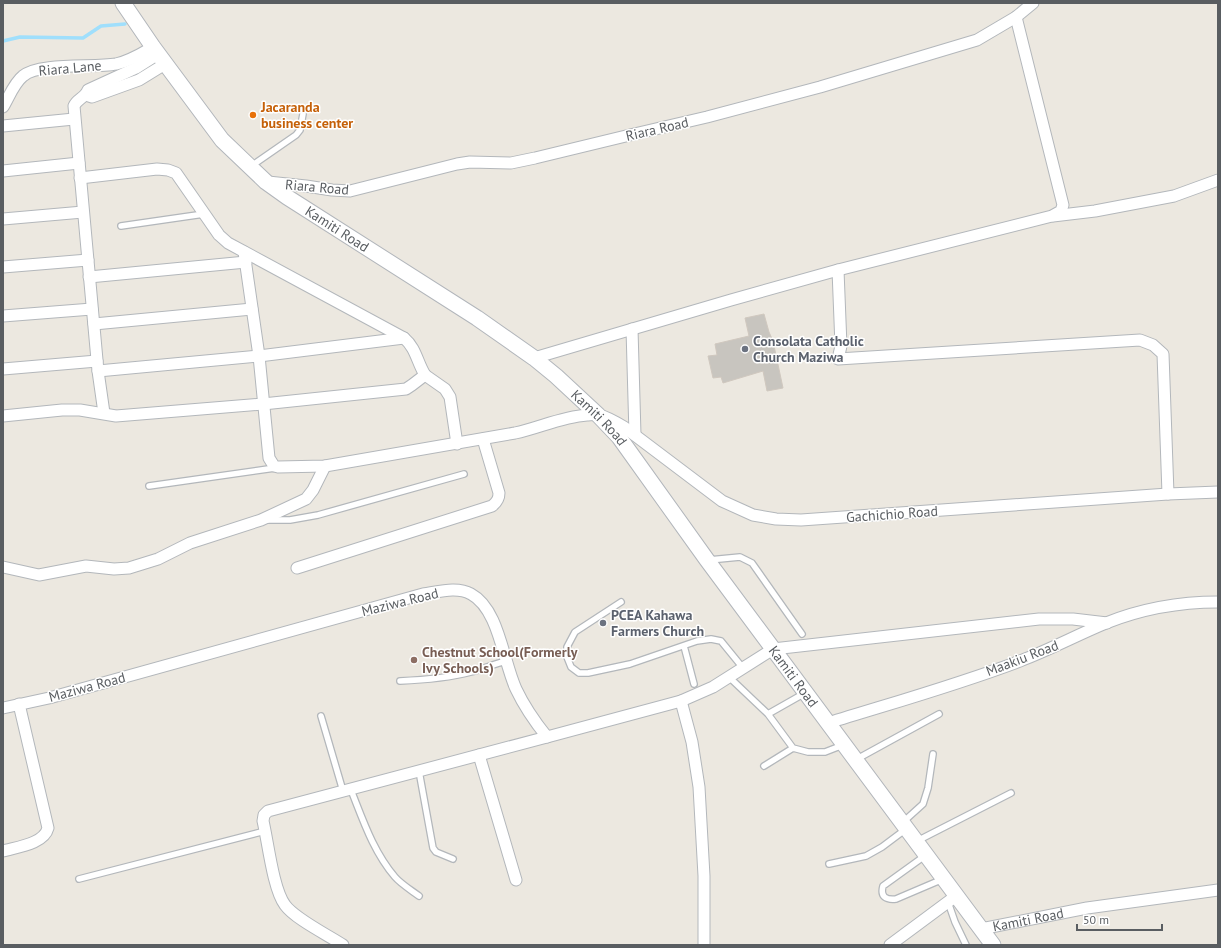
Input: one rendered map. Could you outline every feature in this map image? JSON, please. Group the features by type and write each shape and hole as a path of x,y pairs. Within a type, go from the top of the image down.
{"main road":[{"name":"Kamiti Road","path":"123,3 159,55 222,140 266,182 287,197 477,318 534,358 598,415 618,437 805,693 944,878 952,899 981,929 993,945"}],"street":[{"name":"Riara Road","path":"266,182 350,191 457,164 470,162 511,163 535,158 706,117 827,85 976,40 1016,17 1033,3"},
{"path":"1016,17 1063,205 1060,211 1052,216"},
{"path":"104,413 92,309 74,119 75,103 86,96 88,90 136,68 159,55"},
{"name":"Riara Lane","path":"3,107 18,82 23,76 30,72 51,68 116,64 159,55"},
{"path":"3,126 74,119"},
{"path":"3,171 79,162"},
{"path":"80,178 157,169 168,170 176,173 219,235 245,257 404,338 411,345 419,366 425,374 445,389 450,397 457,444"},
{"path":"534,358 838,270 1052,216 1095,211 1174,196 1218,180"},
{"path":"3,219 83,212"},
{"path":"90,277 245,257"},
{"path":"245,257 259,356 269,458 274,466 325,466 457,444 528,430 556,420 577,416 598,415"},
{"path":"3,267 88,260"},
{"path":"838,270 840,346 838,359 1140,340 1153,345 1163,354 1168,494"},
{"path":"94,324 252,308"},
{"path":"3,316 92,309"},
{"path":"632,329 635,435"},
{"path":"3,369 98,366 259,356 404,338"},
{"path":"3,416 62,410 80,410 116,416 263,404 406,388 425,374"},
{"name":"Gachichio Road","path":"598,415 611,419 635,435 722,501 752,515 776,519 801,520 1168,494 1218,492"},
{"path":"297,568 492,506 496,503 498,493 483,438"},
{"path":"3,567 39,575 86,566 114,569 129,568 158,559 190,543 261,520 306,499 314,490 325,466"},
{"name":"Maziwa Road","path":"4,706 49,698 424,594 454,590 470,593 482,601 492,617 515,687 523,704 547,737"},
{"name":"Maakiu Road","path":"828,724 1021,661 1107,623 1137,613 1171,605 1218,602"},
{"path":"344,945 290,911 281,899 265,831 264,815 268,811 680,702 713,687 773,649 1039,619 1073,619 1107,623"},
{"path":"680,702 692,742 699,786 704,876 704,945"},
{"path":"3,851 39,840 47,832 48,828 19,704"},
{"path":"479,755 516,880"},
{"name":"Kamiti Road","path":"981,929 1087,908 1218,890"},
{"path":"890,945 952,899"}],"lane":[{"path":"250,167 296,135 300,130 303,114"},
{"path":"121,226 204,214"},
{"path":"149,486 278,467"},
{"path":"261,520 277,521 318,515 464,474"},
{"path":"707,560 740,557 752,563 802,634"},
{"path":"621,602 574,632 567,647 567,657 571,667 579,673 588,673 630,664 697,641 710,639 721,641 743,668"},
{"path":"684,646 694,684"},
{"path":"400,681 421,680 469,673 506,661"},
{"path":"729,677 768,714 794,748 808,752 826,752 844,745"},
{"path":"768,714 805,693"},
{"path":"855,760 939,714"},
{"path":"321,716 347,790 373,843 396,878 419,896"},
{"path":"764,766 794,748"},
{"path":"829,864 866,856 882,847 904,826 923,804 928,788 933,754"},
{"path":"419,771 433,848 436,852 453,859"},
{"path":"916,842 1011,793"},
{"path":"79,878 265,831"},
{"path":"926,855 883,886 882,893 884,897 888,900 896,900 944,878"},
{"path":"952,899 958,928 966,945"}],"building":[{"name":"Consolata Catholic Church Maziwa","path":"764,314 773,341 783,388 767,391 763,371 723,383 721,377 713,378 708,356 717,355 715,344 749,336 745,318"}],"waterway":[{"path":"3,41 20,37 83,38 101,26 125,24"}],"place":[{"name":"Jacaranda business center","path":"253,115"},
{"name":"Consolata Catholic Church Maziwa","path":"745,349"},
{"name":"PCEA Kahawa Farmers Church","path":"603,623"},
{"name":"Chestnut School(Formerly Ivy Schools)","path":"414,660"}]}
